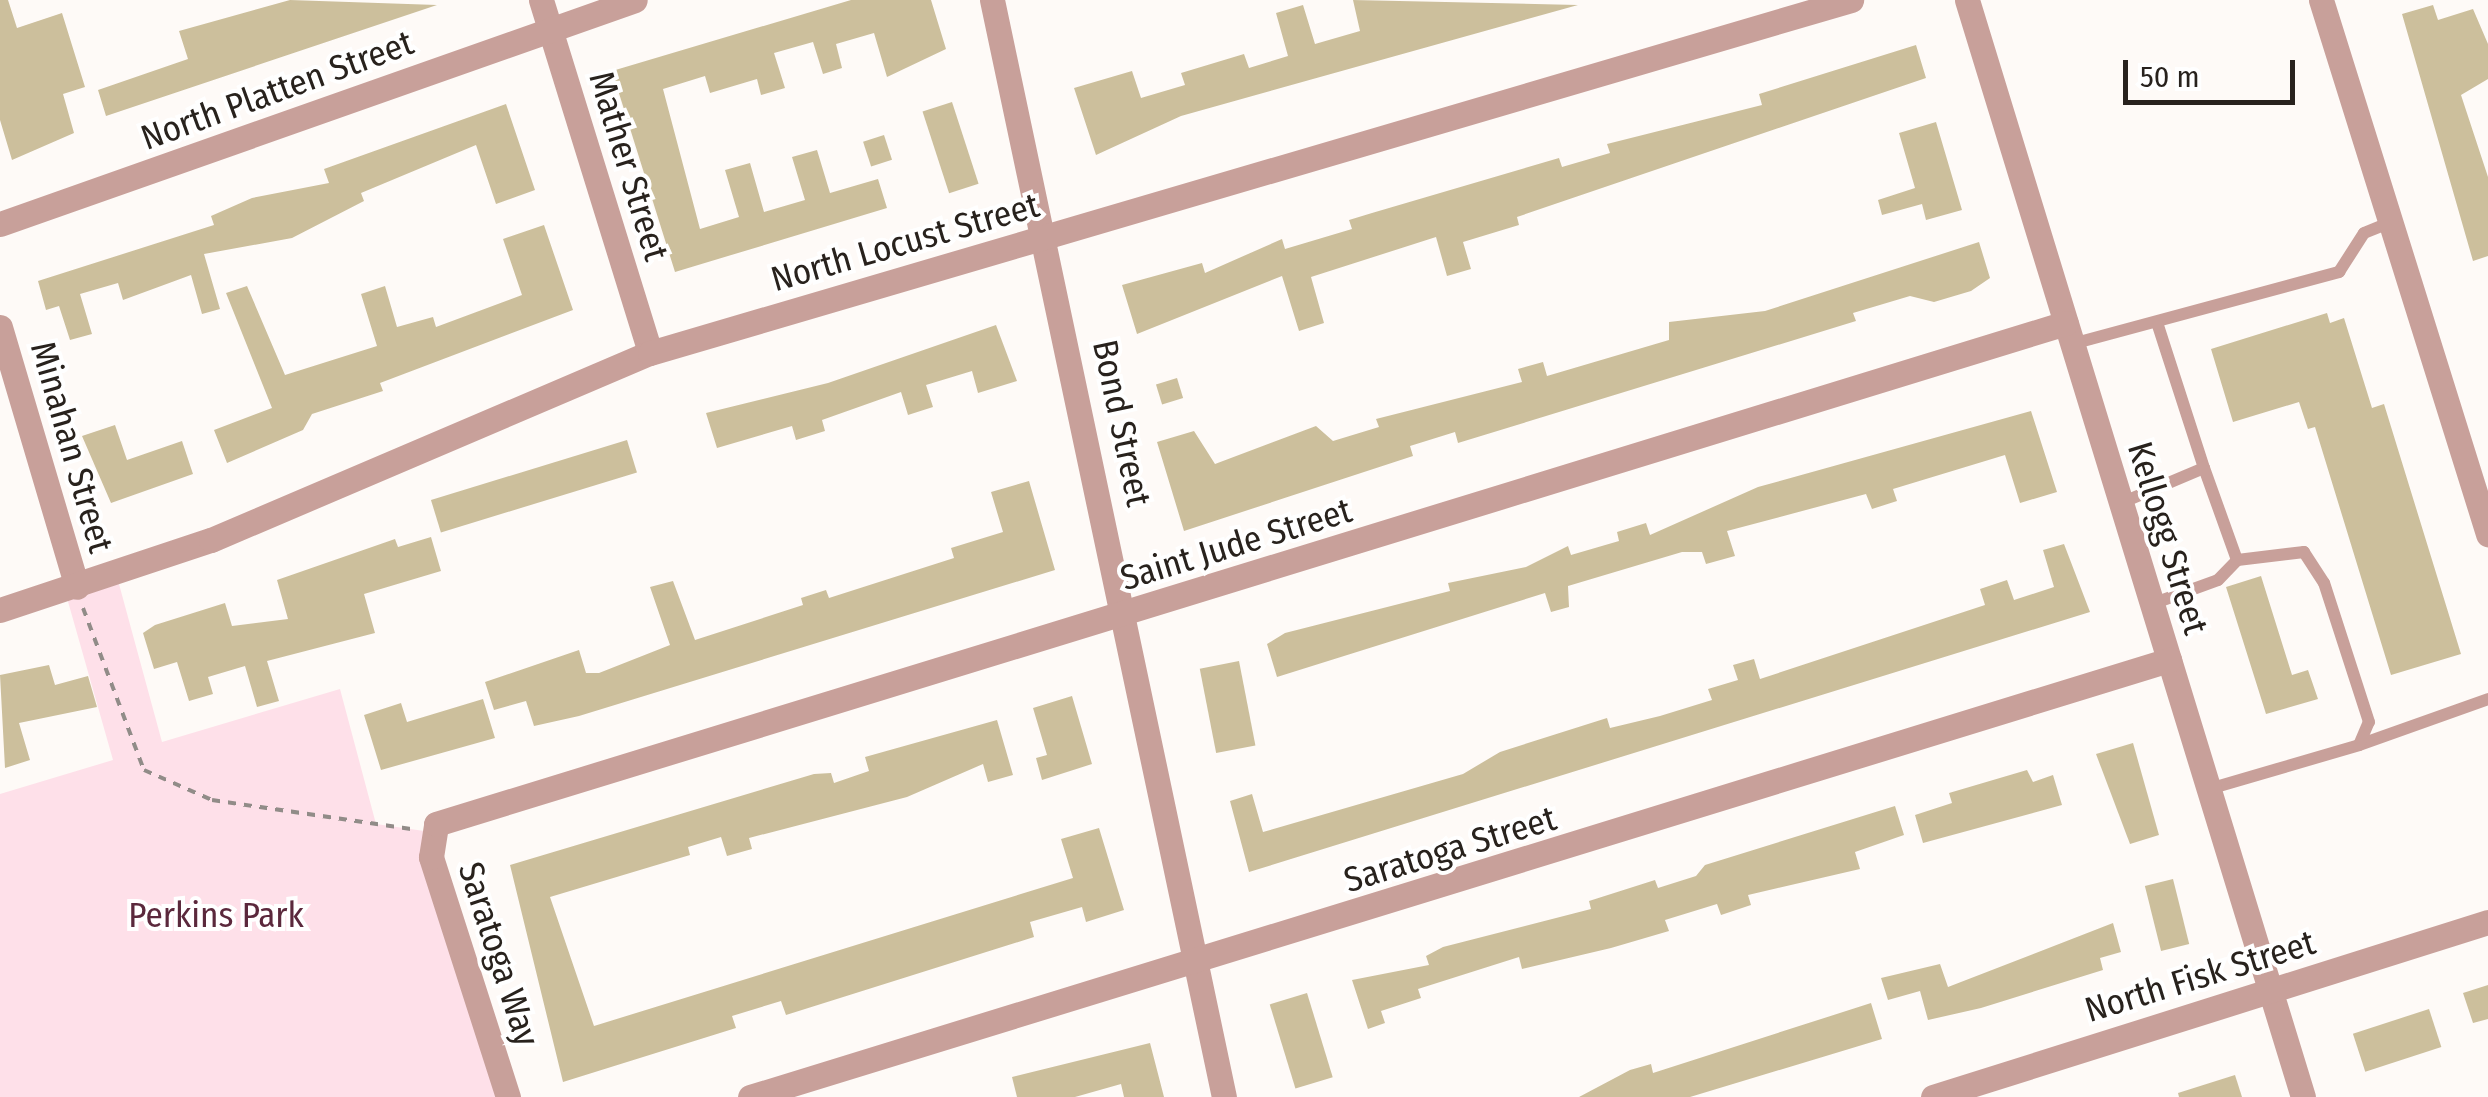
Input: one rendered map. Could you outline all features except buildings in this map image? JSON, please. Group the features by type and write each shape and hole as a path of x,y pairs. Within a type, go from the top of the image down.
{"street":[{"name":"Mather Street","path":"541,0 650,353"},
{"name":"North Platten Street","path":"0,224 550,26 635,0"},
{"name":"Bond Street","path":"992,0 1128,614 1224,1097"},
{"name":"North Locust Street","path":"0,610 76,587 650,353 1851,0"},
{"name":"Kellogg Street","path":"1967,0 2303,1097"},
{"path":"2321,0 2488,534"},
{"name":"Minahan Street","path":"0,327 76,587"},
{"name":"Saint Jude Street","path":"431,832 453,817 2069,334"},
{"name":"Saratoga Street","path":"750,1097 1196,965 2169,660"},
{"name":"Saratoga Way","path":"431,832 508,1097"},
{"name":"North Fisk Street","path":"1932,1097 2488,922"}],"lane":[{"path":"2069,334 2158,326 2339,272 2364,233 2391,222"},
{"path":"2158,326 2236,560"},
{"path":"2121,503 2204,468"},
{"path":"2152,604 2218,580 2236,560 2304,552 2324,584 2369,722 2359,745"},
{"path":"2209,789 2359,745 2488,699"}],"path":[{"path":"76,587 144,770 212,800 431,832"}],"green space":[{"name":"Perkins Park","path":"116,573 162,742 340,689 376,824 431,832 510,1097 0,1097 0,794 113,760 65,591"}]}
